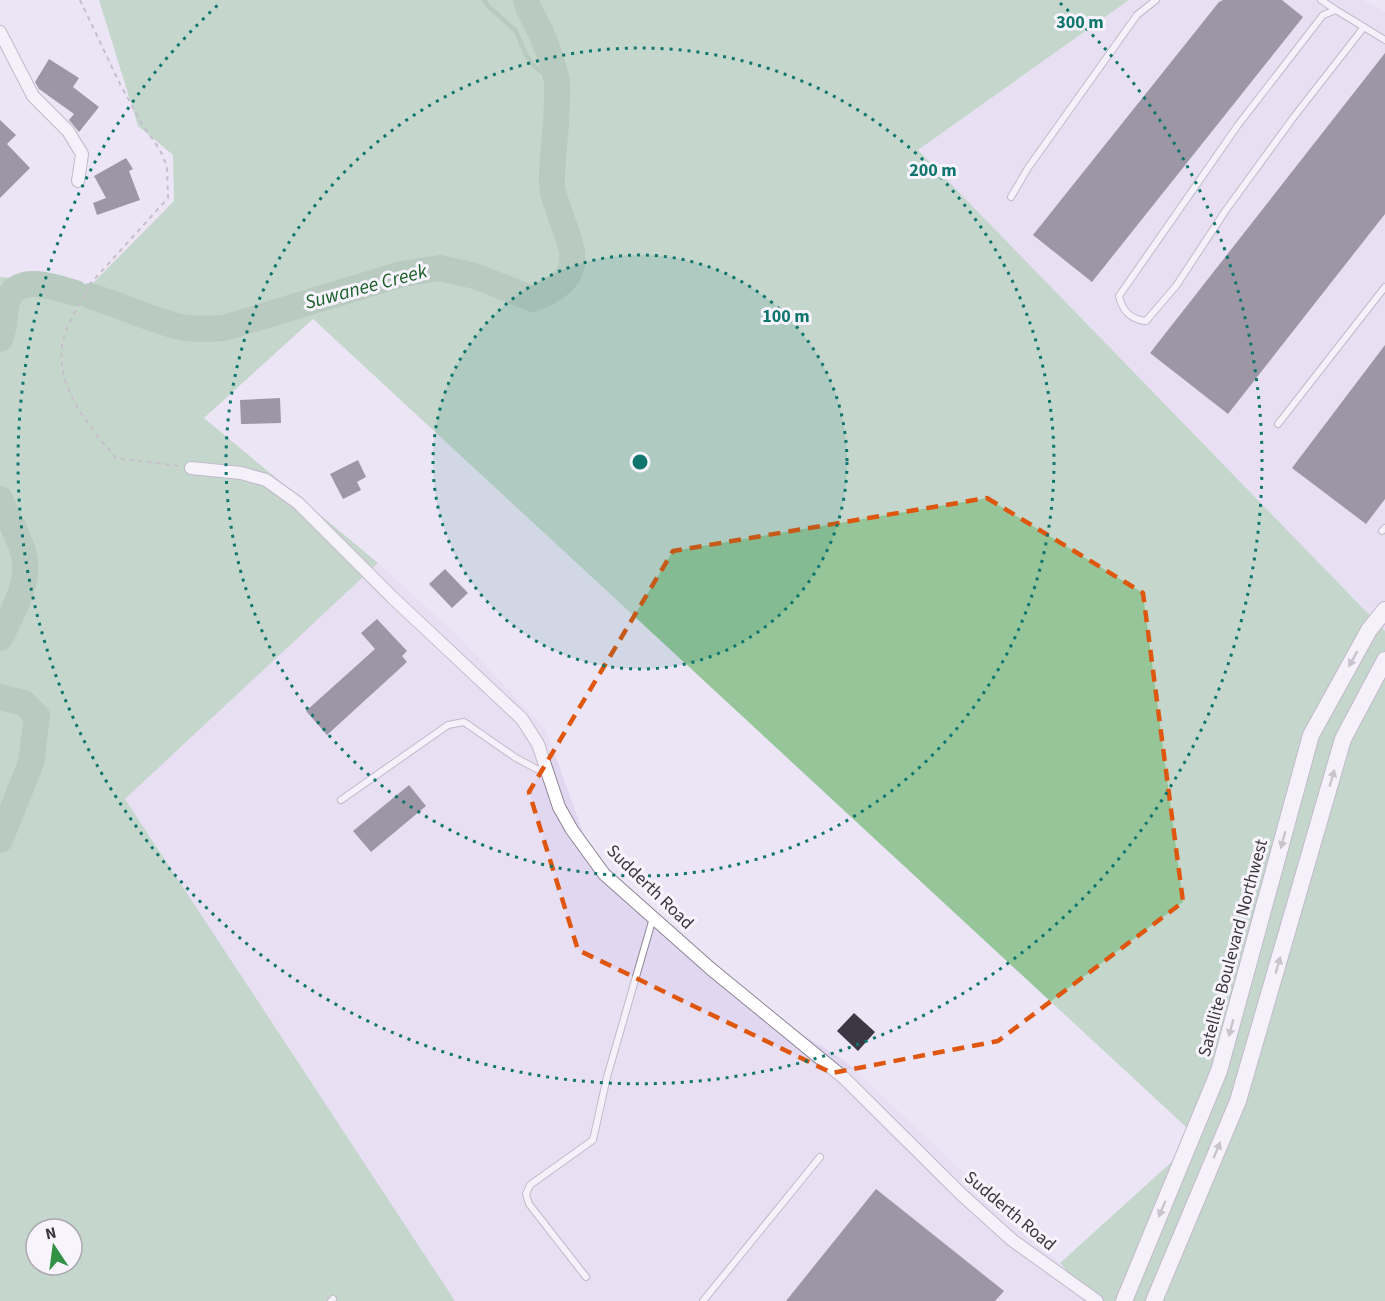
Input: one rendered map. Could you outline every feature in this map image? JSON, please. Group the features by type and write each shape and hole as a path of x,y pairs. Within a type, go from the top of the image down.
{"main road":[{"name":"Satellite Boulevard Northwest","path":"1124,1301 1219,1071 1311,735 1370,630 1385,610"},
{"path":"1154,1301 1238,1101 1343,739 1385,660"}],"street":[{"path":"0,32 33,96 68,131 82,154 78,181"},
{"name":"Sudderth Road","path":"191,468 241,473 266,480 298,502 393,598 522,719 538,744 559,807 572,830 604,874 711,969 843,1077 952,1186 1012,1240 1096,1301"}],"lane":[{"path":"1011,197 1028,168 1137,15 1156,0"},
{"path":"1321,0 1385,40"},
{"path":"1336,10 1323,15 1276,74 1119,296 1122,307 1137,321 1146,321 1176,286 1233,200 1364,27"},
{"path":"1278,424 1385,286"},
{"path":"340,801 448,725 464,722 505,750 548,775"},
{"path":"586,1277 529,1204 526,1194 530,1185 592,1140 607,1077 653,917"},
{"path":"703,1301 820,1157"}],"path":[{"path":"80,0 120,84 142,124 160,150 167,166 168,198 90,285 63,341 63,371 73,400 86,422 116,458 191,468"}],"highlighted area":[{"path":"987,498 1143,593 1183,902 998,1041 832,1073 578,950 529,792 673,551"}],"shaded area":[{"path":"1129,0 1363,0 1385,12 1385,631 918,150"},
{"path":"378,563 460,638 546,730 599,876 687,939 758,1007 845,1061 1060,1263 1093,1301 455,1301 124,798"}],"green space":[{"path":"99,0 1129,0 918,150 1385,631 1385,1301 1093,1301 1060,1263 1198,1138 313,319 204,418 378,563 125,799 455,1301 0,1301 0,277 91,285 174,201 173,155 138,126"}],"building":[{"path":"1223,0 1282,0 1303,17 1092,282 1033,235 1219,2"},
{"path":"1385,53 1385,214 1228,414 1150,353"},
{"path":"49,59 79,78 73,87 99,107 79,132 69,120 74,114 39,89 35,82"},
{"path":"0,120 16,135 7,144 30,168 0,198"},
{"path":"126,158 133,169 129,171 140,200 97,215 93,203 106,198 94,176"},
{"path":"1385,345 1385,499 1366,524 1292,468"},
{"path":"280,398 281,423 241,424 240,400"},
{"path":"358,460 366,477 357,482 361,490 343,499 330,474"},
{"path":"445,569 468,593 452,608 429,584"},
{"path":"377,619 407,651 402,656 407,662 327,735 306,711 375,649 361,633"},
{"path":"409,785 426,806 371,852 353,831"},
{"path":"854,1013 875,1032 858,1051 837,1031"},
{"path":"876,1189 1004,1291 995,1301 786,1301"}],"waterway":[{"path":"484,0 516,31 526,55 534,66 557,83"},
{"name":"Suwanee Creek","path":"90,296 169,324 186,328 208,329 224,328 402,274 440,268 475,276 533,299 554,289 567,277 572,264 572,251 552,186 557,80 546,44 526,0"},
{"name":"Suwanee Creek","path":"0,339 7,302 19,287 27,284 48,285 75,293"},
{"name":"Suwanee Creek","path":"0,499 19,541 25,565 25,576 19,598 0,638"},
{"name":"Suwanee Creek","path":"0,697 24,703 37,716 31,763 0,840"}]}
